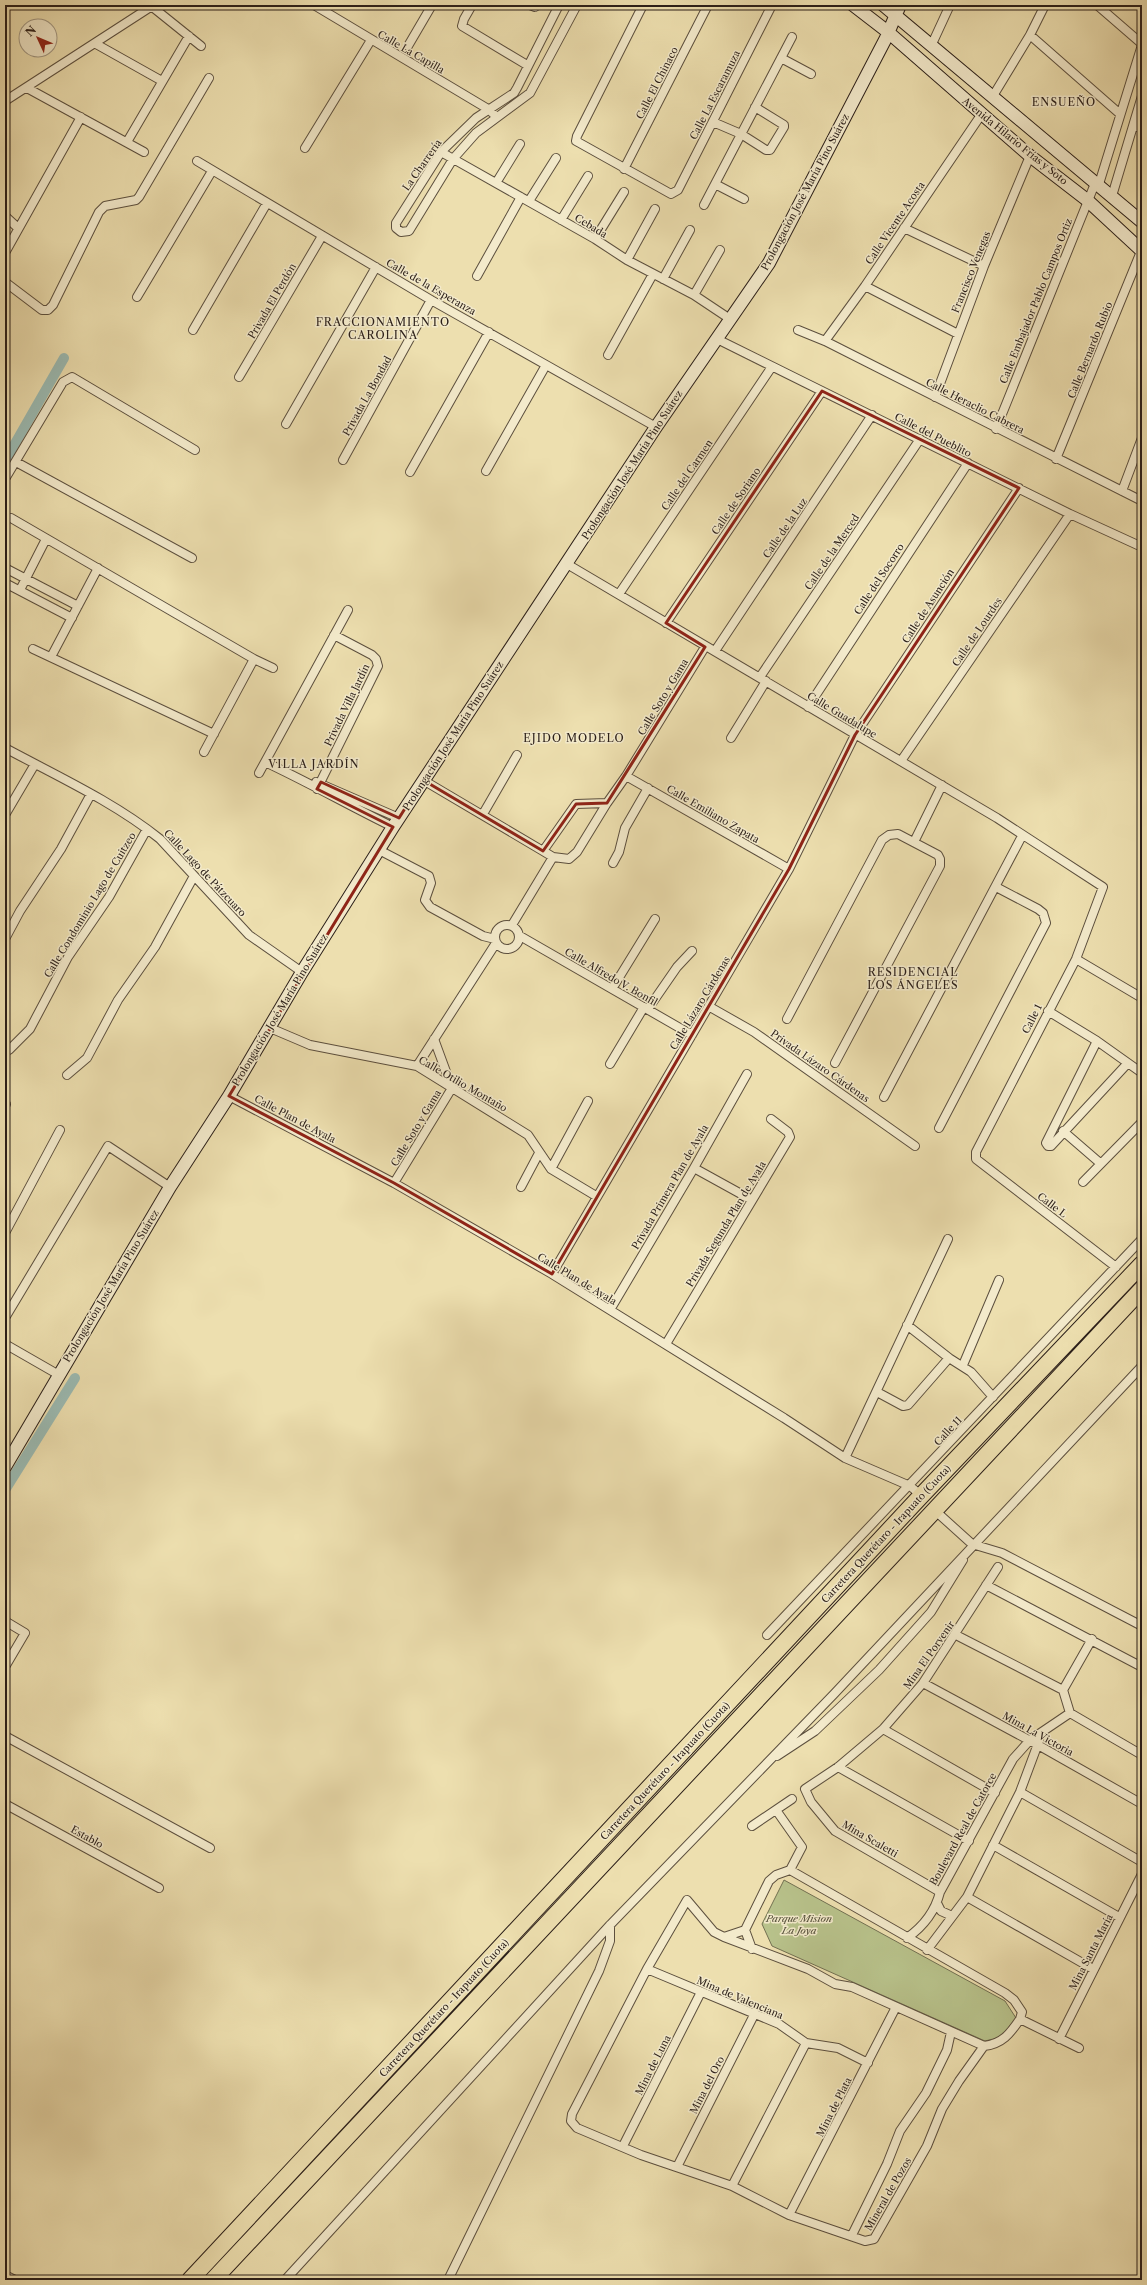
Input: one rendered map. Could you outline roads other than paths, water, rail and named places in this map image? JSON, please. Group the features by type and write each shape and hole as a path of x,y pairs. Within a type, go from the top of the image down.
{"highway":[{"name":"Carretera Querétaro - Irapuato (Cuota)","path":"190,2280 909,1509 1142,1264"},
{"name":"Carretera Querétaro - Irapuato (Cuota)","path":"213,2280 1142,1289"}],"main road":[{"name":"Avenida Hilario Frías y Soto","path":"853,5 888,32 981,115 1030,156 1087,200 1142,250"},
{"name":"Avenida Hilario Frías y Soto","path":"883,5 897,10 932,44 1142,222"},
{"name":"Prolongación José María Pino Suárez","path":"5,1467 170,1187 229,1096 302,972 423,780 567,564 656,426 768,263 888,32 897,10"}],"street":[{"name":"Calle La Capilla","path":"314,5 370,40 488,109 497,117"},
{"path":"408,46 432,5"},
{"path":"472,5 464,19 462,26 527,65"},
{"name":"La Charrería","path":"453,159 409,231 401,232 396,228 396,223 441,152 458,134 488,109 514,93 559,5"},
{"path":"453,159 476,133 530,93 577,5"},
{"path":"624,170 576,141 577,136 643,5"},
{"name":"Calle El Chinaco","path":"624,170 708,5"},
{"name":"Calle La Escaramuza","path":"624,170 670,194 675,193 713,122 772,5"},
{"path":"932,44 950,5"},
{"path":"993,96 1030,35 1044,5"},
{"path":"1097,5 1142,45"},
{"path":"5,109 8,99 96,44 151,6 201,46"},
{"path":"1030,35 1120,114"},
{"path":"127,142 189,36"},
{"path":"704,205 792,37"},
{"path":"305,148 370,40"},
{"path":"96,44 162,81"},
{"name":"Calle Embajador Pablo Campos Ortiz","path":"996,429 1087,200 1097,183 1142,45"},
{"path":"781,58 811,74"},
{"path":"5,282 42,310 48,310 53,305 100,212 105,206 136,200 139,197 209,78"},
{"path":"27,88 144,152"},
{"path":"1112,196 1142,96"},
{"path":"713,122 741,134 766,150 770,150 784,128 782,122 755,107"},
{"name":"Calle Vicente Acosta","path":"825,342 865,286 981,115"},
{"path":"6,251 81,117"},
{"path":"1134,123 1142,130"},
{"path":"496,183 520,144"},
{"name":"Cebada","path":"441,152 595,239 627,260 694,295 730,319"},
{"name":"Francisco Venegas","path":"936,397 984,266 1030,156"},
{"path":"529,201 556,158"},
{"name":"Calle de la Esperanza","path":"197,161 431,300 656,426"},
{"path":"137,297 212,171"},
{"path":"561,220 588,176"},
{"path":"715,184 744,200"},
{"path":"595,239 624,192"},
{"path":"477,276 521,197"},
{"path":"193,330 267,203"},
{"path":"627,260 655,209"},
{"path":"5,216 18,228"},
{"path":"904,228 984,266"},
{"path":"663,278 690,230"},
{"name":"Privada El Perdón","path":"239,377 322,236"},
{"path":"694,295 720,250"},
{"name":"Calle Bernardo Rubio","path":"1056,459 1142,250"},
{"path":"286,424 376,267"},
{"path":"608,355 653,274"},
{"path":"865,286 958,334"},
{"name":"Privada La Bondad","path":"343,460 431,300"},
{"name":"Calle Heraclio Cabrera","path":"798,330 936,397 996,429 1142,501"},
{"path":"410,472 489,332"},
{"name":"Calle del Pueblito","path":"717,339 771,368 872,415 1070,514 1142,547"},
{"path":"486,471 546,364"},
{"name":"Calle del Carmen","path":"620,594 771,368"},
{"path":"5,479 63,382 72,377 195,450"},
{"name":"Calle de Soriano","path":"666,623 822,391"},
{"name":"Calle de la Luz","path":"715,651 872,415"},
{"path":"1122,491 1142,438"},
{"name":"Calle de la Merced","path":"731,738 763,679 920,439"},
{"path":"16,462 192,558"},
{"name":"Calle del Socorro","path":"808,706 968,463"},
{"name":"Calle de Asunción","path":"855,735 1018,488"},
{"name":"Calle de Lourdes","path":"901,762 1070,514"},
{"path":"11,518 254,659 273,668"},
{"path":"20,590 46,539"},
{"name":"Calle Guadalupe","path":"567,564 620,594 705,647 715,651 763,679 997,818 1022,836 1103,887"},
{"path":"5,568 26,577 78,606"},
{"path":"51,657 98,568"},
{"path":"5,583 72,618"},
{"path":"259,773 348,610"},
{"name":"Privada Villa Jardín","path":"319,786 378,666 376,659 372,655 334,635"},
{"name":"Calle Soto y Gama","path":"553,856 569,859 577,852 607,803 626,776 705,647"},
{"path":"33,649 214,734"},
{"path":"204,752 254,659"},
{"name":"Calle Lázaro Cárdenas","path":"552,1274 596,1196 710,1007 789,870 855,735"},
{"name":"Calle Lago de Pátzcuaro","path":"5,748 91,794 147,829 160,839 249,935 302,972"},
{"path":"483,814 517,755"},
{"path":"265,762 396,823"},
{"path":"5,815 35,764"},
{"name":"Calle Emiliano Zapata","path":"626,776 789,870"},
{"path":"423,780 553,856 512,925"},
{"path":"914,842 942,785"},
{"path":"613,863 619,852 625,828 648,788"},
{"path":"5,939 20,910 61,849 91,794"},
{"path":"543,851 576,804 607,803"},
{"name":"Calle Condominio Lago de Cuitzeo","path":"9,1050 30,1029 68,957 109,897 147,829"},
{"path":"787,1019 882,840 889,835 898,834 938,855 940,859 940,866 835,1063"},
{"path":"884,1097 1022,836"},
{"path":"379,850 429,876 431,883 425,900 430,907 483,936 496,941 505,950 516,946 520,936 519,931 512,925 502,926 495,934 496,941 417,1066"},
{"path":"67,1075 87,1058 118,1000 155,947 194,876"},
{"path":"939,1128 1046,923 1043,913 1038,909 996,886"},
{"name":"Calle 1","path":"976,1159 976,1152 1076,959 1103,887"},
{"path":"612,989 655,919"},
{"name":"Calle Alfredo V. Bonfil","path":"520,936 692,1035"},
{"path":"610,1064 646,1008 677,966 692,950"},
{"path":"1076,959 1142,998"},
{"name":"Privada Lázaro Cárdenas","path":"710,1007 754,1032 915,1146"},
{"path":"1048,1011 1097,1041 1127,1064 1142,1073"},
{"name":"Calle Otilio Montaño","path":"270,1028 310,1045 417,1066 528,1135 534,1141 539,1153 551,1169 596,1196"},
{"name":"Calle Soto y Gama","path":"394,1183 452,1088 434,1039"},
{"path":"1097,1041 1046,1143 1048,1146 1051,1146 1127,1064"},
{"name":"Privada Primera Plan de Ayala","path":"610,1310 694,1168 747,1074"},
{"name":"Calle Plan de Ayala","path":"229,1096 394,1183 552,1274 784,1418 845,1458 913,1489"},
{"path":"551,1169 588,1101"},
{"name":"Privada Segunda Plan de Ayala","path":"666,1344 790,1137 788,1132 771,1119"},
{"path":"1083,1182 1142,1122"},
{"path":"5,1233 60,1130"},
{"path":"1063,1132 1100,1164"},
{"path":"5,1318 108,1146 170,1187"},
{"path":"521,1186 539,1153"},
{"name":"Calle L","path":"976,1159 1116,1267"},
{"path":"694,1168 752,1200"},
{"path":"845,1458 948,1239"},
{"name":"Calle 11","path":"767,1635 913,1489 994,1397 1142,1239"},
{"path":"962,1366 999,1280"},
{"path":"907,1325 946,1359 962,1366 978,1378 994,1397"},
{"path":"5,1344 59,1375"},
{"path":"877,1392 903,1406 908,1405 916,1398 946,1359"},
{"path":"285,2280 610,1925 834,1694 972,1544 1142,1366"},
{"path":"941,1516 972,1544 1002,1552 1142,1626"},
{"path":"764,1765 816,1731 879,1670 931,1612 972,1544"},
{"name":"Mina El Porvenir","path":"805,1789 838,1767 883,1729 923,1684 956,1635 998,1567"},
{"path":"986,1585 1092,1639 1142,1667"},
{"path":"5,1621 25,1634 5,1667"},
{"path":"956,1635 1063,1690"},
{"path":"1092,1639 1063,1690 1070,1714 1142,1755"},
{"name":"Mina La Victoria","path":"923,1684 1038,1744 1142,1804"},
{"name":"Boulevard Real de Catorce","path":"907,1938 925,1923 937,1903 940,1892 969,1842 1013,1759 1030,1740 1041,1731 1070,1714"},
{"path":"883,1729 995,1793"},
{"path":"927,1950 967,1897 1020,1792 1038,1744 1041,1731"},
{"path":"5,1736 210,1848"},
{"path":"838,1767 969,1842"},
{"name":"Mina Scaletti","path":"805,1789 810,1802 835,1831 940,1892"},
{"path":"1020,1792 1142,1862"},
{"path":"752,1826 792,1799"},
{"name":"Establo","path":"5,1804 159,1888"},
{"path":"724,1937 745,1930 769,1882 776,1875 790,1870 802,1847 776,1810"},
{"path":"993,1845 1119,1917"},
{"path":"790,1870 927,1950 1010,1996 1022,2012 1020,2019 1012,2031 1000,2042 984,2046 852,1987 835,1984 808,1970 724,1937 714,1932 687,1900 647,1969 571,2118 574,2126 577,2128 732,2186 789,2215 842,2234 852,2235"},
{"name":"Mina Santa María","path":"1059,2039 1119,1917 1142,1874"},
{"path":"967,1897 1093,1969"},
{"path":"937,1903 941,1911 952,1916"},
{"path":"448,2280 599,1971 610,1940 610,1925"},
{"path":"745,1930 752,1949"},
{"name":"Mina de Valenciana","path":"647,1969 779,2024 806,2043 838,2048 868,2062"},
{"name":"Mina de Luna","path":"623,2146 701,1992"},
{"name":"Mina de Plata","path":"789,2215 896,2007"},
{"name":"Mina del Oro","path":"677,2166 755,2013"},
{"path":"1020,2019 1079,2048"},
{"name":"Mineral de Pozos","path":"951,2032 947,2050 926,2093 900,2131 887,2164 852,2235 865,2241 874,2239 927,2146 946,2103 959,2081 984,2046"},
{"path":"732,2186 806,2043"},
{"path":"5,2275 15,2280"}],"waterway":[{"path":"5,461 64,358"},
{"path":"5,1490 75,1378"}],"district":[{"name":"ENSUEÑO","path":"1064,102"},
{"name":"FRACCIONAMIENTO CAROLINA","path":"383,328"},
{"name":"EJIDO MODELO","path":"574,738"},
{"name":"VILLA JARDÍN","path":"314,764"},
{"name":"RESIDENCIAL LOS ÁNGELES","path":"913,978"}],"park label":[{"name":"Parque Mision La Joya","path":"799,1924"}]}
